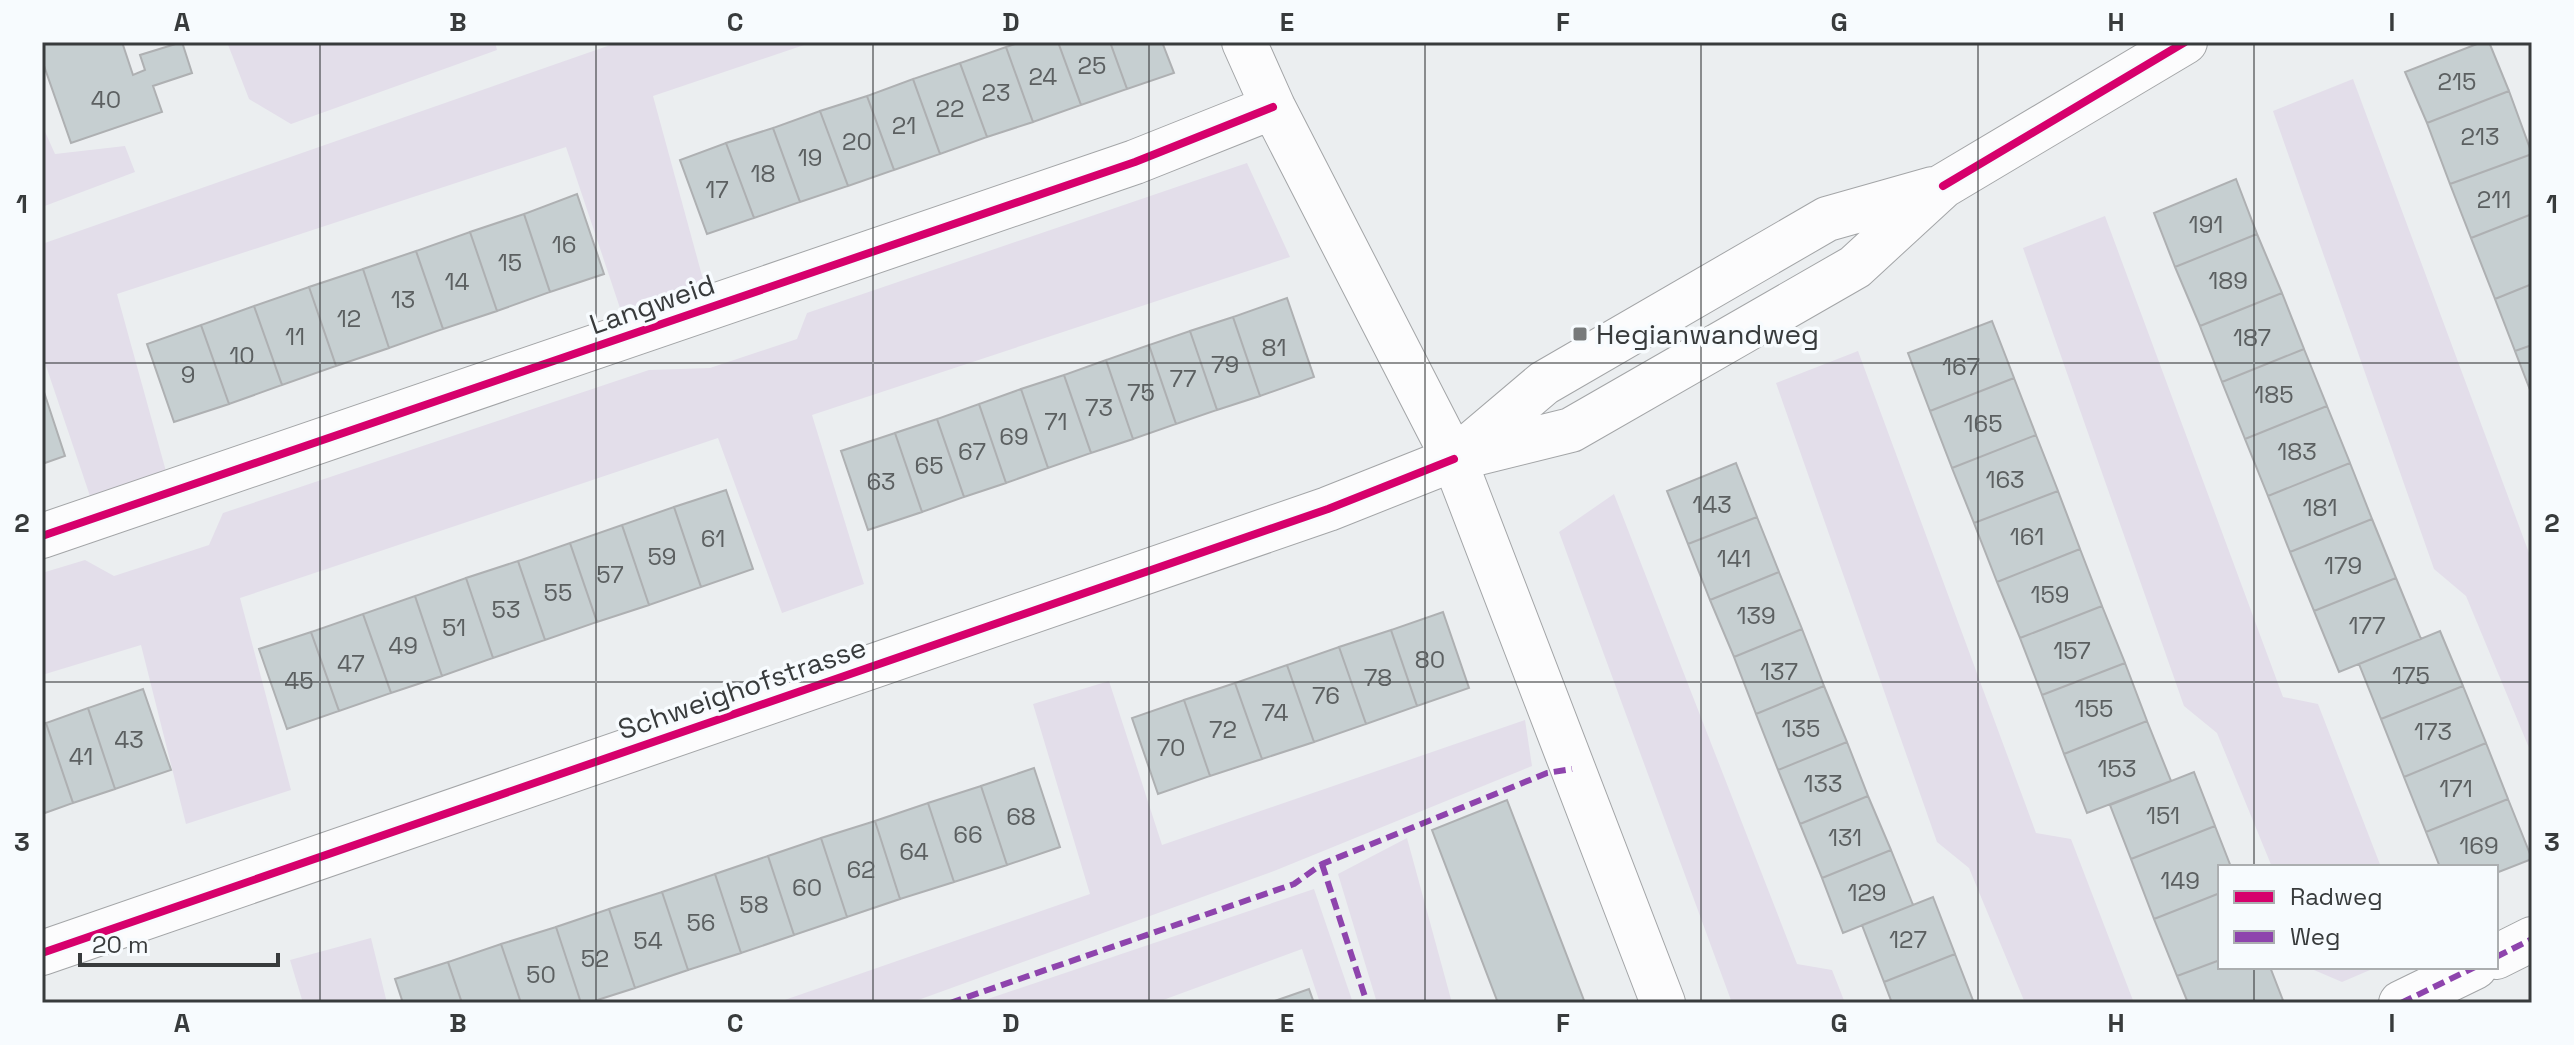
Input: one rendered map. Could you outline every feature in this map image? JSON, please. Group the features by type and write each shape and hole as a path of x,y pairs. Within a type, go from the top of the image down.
{"street":[{"path":"1244,42 1273,107 1454,459 1663,1003"},
{"name":"Schweighofstrasse","path":"42,953 1328,509 1454,459 1571,430 1855,267 1943,186 2185,42"},
{"name":"Langweid","path":"42,536 1135,162 1273,107"},
{"path":"2498,956 2532,939"},
{"path":"2401,1003 2471,969"}],"shaded area":[{"path":"227,42 495,42 497,50 291,124 249,99"},
{"path":"619,42 813,42 653,96 704,283 621,311 566,147 117,294 167,475 92,502 42,354 42,244"},
{"path":"2353,79 2532,561 2532,755 2466,596 2434,569 2273,111"},
{"path":"42,125 55,154 125,146 135,172 42,207"},
{"path":"1247,163 1290,257 812,415 864,584 782,613 718,438 240,598 291,790 186,824 141,645 42,675 42,573 85,560 114,576 209,545 223,513 649,370 710,368 797,339 807,313"},
{"path":"2105,216 2283,697 2318,704 2380,865 2271,865 2217,733 2184,706 2023,248"},
{"path":"1858,351 2036,833 2071,839 2134,1003 2025,1003 1969,868 1937,842 1776,383"},
{"path":"1614,494 1797,964 1832,970 1845,1003 1732,1003 1559,532"},
{"path":"1109,681 1162,845 1525,720 1532,766 1274,871 910,1003 776,1003 1090,894 1033,704"},
{"path":"1407,838 1452,1003 1377,1003 1338,874"},
{"path":"1314,889 1353,1003 1320,1003 1302,949 1155,1003 976,1003"},
{"path":"371,938 387,1003 303,1003 290,960"},
{"path":"2314,969 2372,969 2342,982"}],"building":[{"path":"42,42 122,42 133,75 145,70 140,55 182,42 192,73 153,86 162,112 71,143 42,60"},
{"path":"1021,42 1058,42 1081,105 1033,122 1006,47"},
{"path":"1058,42 1110,42 1127,89 1081,105"},
{"path":"1110,42 1162,42 1174,73 1127,89"},
{"path":"2489,42 2509,91 2427,123 2405,72"},
{"path":"1006,47 1033,122 987,137 960,63"},
{"path":"960,63 987,137 940,154 913,79"},
{"path":"913,79 940,154 894,170 867,96"},
{"path":"2509,91 2532,154 2450,184 2427,123"},
{"path":"867,96 894,170 848,186 820,111"},
{"path":"820,111 848,186 800,202 773,128"},
{"path":"773,128 800,202 754,218 726,143"},
{"path":"726,143 754,218 707,234 680,160"},
{"path":"2532,154 2532,214 2471,238 2450,184"},
{"path":"2236,179 2257,234 2175,267 2154,213"},
{"path":"577,194 604,274 550,292 524,214"},
{"path":"524,214 550,292 497,311 470,232"},
{"path":"2532,214 2532,284 2495,299 2471,238"},
{"path":"470,232 497,311 443,329 416,251"},
{"path":"2257,234 2282,293 2200,326 2175,267"},
{"path":"416,251 443,329 389,348 363,269"},
{"path":"363,269 389,348 336,366 309,287"},
{"path":"2532,284 2532,345 2515,351 2495,299"},
{"path":"309,287 336,366 282,385 254,306"},
{"path":"2282,293 2304,349 2222,382 2200,326"},
{"path":"1287,298 1314,377 1260,396 1233,317"},
{"path":"254,306 282,385 229,404 201,325"},
{"path":"1233,317 1260,396 1217,410 1190,331"},
{"path":"1992,321 2014,378 1930,411 1908,353"},
{"path":"201,325 229,404 174,422 147,344"},
{"path":"1190,331 1217,410 1176,424 1149,345"},
{"path":"1149,345 1176,424 1133,439 1106,360"},
{"path":"2532,345 2532,395 2515,351"},
{"path":"2304,349 2327,406 2245,439 2222,382"},
{"path":"1106,360 1133,439 1091,453 1064,375"},
{"path":"1064,375 1091,453 1048,468 1021,389"},
{"path":"2014,378 2036,435 1952,468 1930,411"},
{"path":"42,386 65,456 42,464"},
{"path":"1021,389 1048,468 1006,483 979,404"},
{"path":"979,404 1006,483 964,497 937,419"},
{"path":"2327,406 2350,463 2268,496 2245,439"},
{"path":"937,419 964,497 922,512 895,433"},
{"path":"895,433 922,512 868,530 841,451"},
{"path":"2036,435 2058,491 1974,523 1952,468"},
{"path":"1736,463 1757,517 1688,544 1667,491"},
{"path":"2350,463 2372,519 2290,552 2268,496"},
{"path":"726,490 753,569 701,587 674,507"},
{"path":"2058,491 2080,549 1997,582 1974,523"},
{"path":"674,507 701,587 649,605 622,525"},
{"path":"1757,517 1779,572 1710,600 1688,544"},
{"path":"2372,519 2396,578 2314,611 2290,552"},
{"path":"622,525 649,605 597,622 570,543"},
{"path":"570,543 597,622 545,640 518,561"},
{"path":"2080,549 2102,606 2020,638 1997,582"},
{"path":"518,561 545,640 493,658 466,578"},
{"path":"1779,572 1802,629 1734,657 1710,600"},
{"path":"466,578 493,658 442,676 415,596"},
{"path":"2396,578 2421,639 2339,672 2314,611"},
{"path":"415,596 442,676 391,693 363,614"},
{"path":"2102,606 2125,663 2042,695 2020,638"},
{"path":"1443,612 1469,688 1417,706 1391,630"},
{"path":"363,614 391,693 339,711 311,632"},
{"path":"1802,629 1824,686 1756,714 1734,657"},
{"path":"1391,630 1417,706 1366,724 1339,647"},
{"path":"2440,631 2463,686 2381,719 2359,664"},
{"path":"311,632 339,711 287,729 259,649"},
{"path":"1339,647 1366,724 1314,742 1287,665"},
{"path":"2125,663 2147,721 2064,754 2042,695"},
{"path":"1287,665 1314,742 1262,759 1235,683"},
{"path":"1235,683 1262,759 1210,776 1184,700"},
{"path":"1824,686 1847,742 1778,770 1756,714"},
{"path":"2463,686 2486,743 2404,777 2381,719"},
{"path":"143,689 171,770 115,789 88,708"},
{"path":"1184,700 1210,776 1158,794 1132,718"},
{"path":"88,708 115,789 73,803 46,723"},
{"path":"2147,721 2171,781 2087,813 2064,754"},
{"path":"46,723 73,803 42,814 42,724"},
{"path":"1847,742 1868,796 1800,824 1778,770"},
{"path":"2486,743 2508,799 2426,832 2404,777"},
{"path":"1034,768 1060,847 1007,865 981,786"},
{"path":"2194,772 2215,826 2131,859 2110,805"},
{"path":"981,786 1007,865 954,882 928,803"},
{"path":"1868,796 1891,850 1822,878 1800,824"},
{"path":"2508,799 2532,859 2498,872 2498,865 2439,865 2426,832"},
{"path":"1507,800 1585,1003 1498,1003 1432,830"},
{"path":"928,803 954,882 900,899 875,821"},
{"path":"875,821 900,899 847,917 821,838"},
{"path":"2215,826 2230,865 2218,865 2218,894 2154,919 2131,859"},
{"path":"821,838 847,917 794,935 768,856"},
{"path":"1891,850 1913,905 1843,933 1822,878"},
{"path":"768,856 794,935 741,953 715,874"},
{"path":"715,874 741,953 688,970 662,892"},
{"path":"662,892 688,970 635,988 609,909"},
{"path":"2218,894 2218,961 2177,976 2154,919"},
{"path":"1933,897 1955,954 1884,982 1862,925"},
{"path":"609,909 635,988 581,1003 556,927"},
{"path":"556,927 581,1003 521,1003 501,944"},
{"path":"501,944 521,1003 462,1003 448,962"},
{"path":"1955,954 1974,1003 1892,1003 1884,982"},
{"path":"2218,961 2218,969 2271,969 2284,1003 2188,1003 2177,976"},
{"path":"448,962 462,1003 403,1003 395,979"},
{"path":"1309,989 1314,1003 1269,1003"}],"marked path":[{"path":"950,1003 1294,884 1322,864 1547,773 1572,769"},
{"path":"1322,864 1367,1003"},
{"path":"2498,956 2532,939"},
{"path":"2401,1003 2471,969"}],"cycle path":[{"path":"1943,186 2185,42"},
{"path":"42,536 1135,162 1273,107"},
{"path":"42,953 1328,509 1454,459"}],"place":[{"name":"Hegianwandweg","path":"1580,334"}]}
